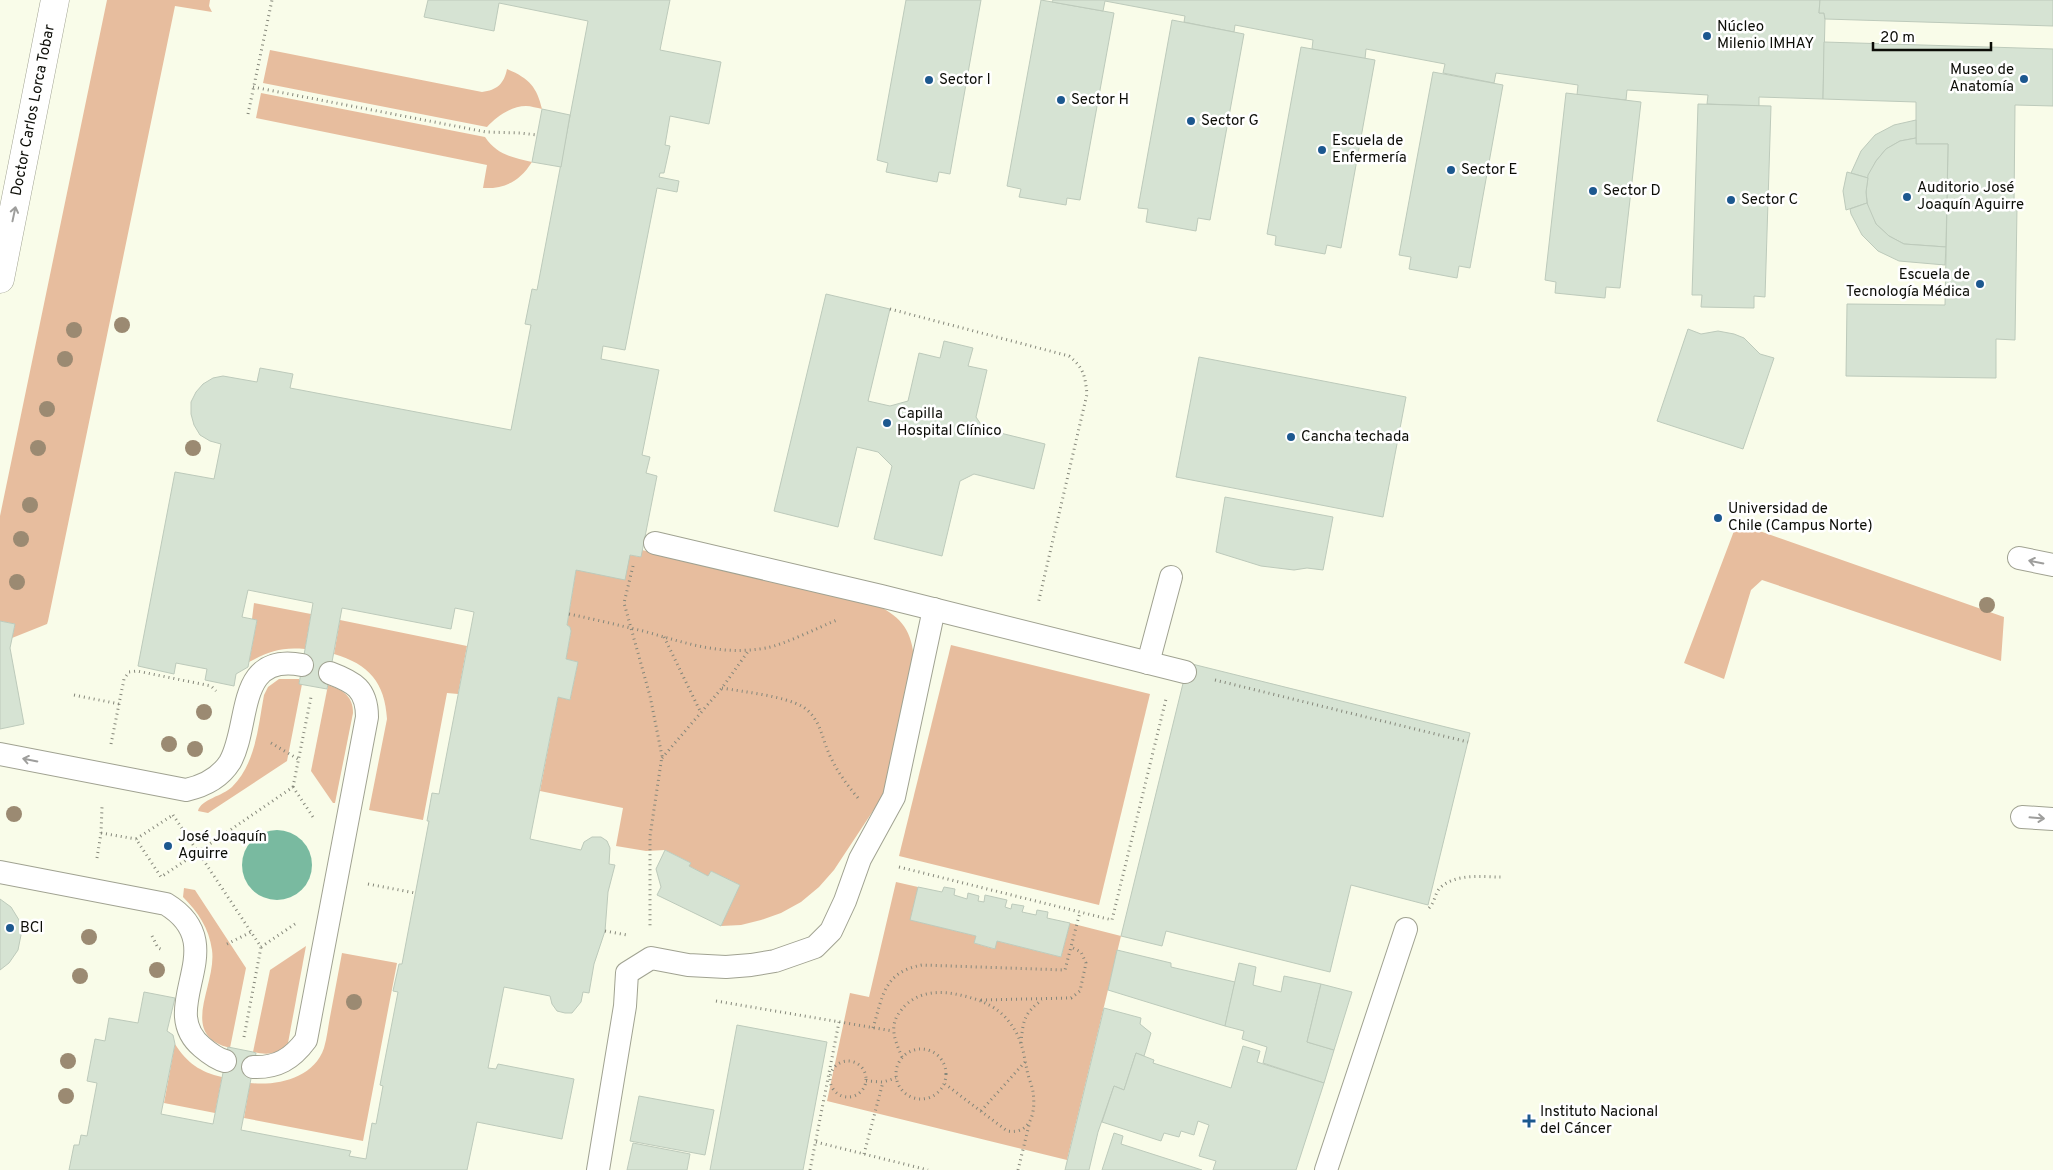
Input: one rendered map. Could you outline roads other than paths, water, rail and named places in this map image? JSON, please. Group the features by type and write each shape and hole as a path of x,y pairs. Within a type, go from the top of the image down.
{"main road":[{"name":"Doctor Carlos Lorca Tobar","path":"0,278 56,0"}],"lane":[{"path":"655,543 881,596 1179,671"},
{"path":"2019,558 2053,565"},
{"path":"1148,663 1171,577"},
{"path":"598,1170 625,1006 627,973 651,958 688,965 726,967 775,961 815,947 831,931 860,859 894,797 934,609"},
{"path":"0,754 186,790 198,787 220,774 230,762 236,748 249,692 259,675 276,665 302,665"},
{"path":"253,1067 271,1066 284,1062 297,1052 306,1040 367,717 367,704 362,692 353,682 330,673"},
{"path":"2022,817 2053,819"},
{"path":"0,872 166,904 180,913 190,926 195,940 196,954 185,1010 187,1025 194,1039 200,1045 225,1061"},
{"path":"1326,1170 1406,929"}],"place":[{"name":"Núcleo Milenio IMHAY","path":"1707,36"},
{"name":"Museo de Anatomía","path":"2024,79"},
{"name":"Sector I","path":"929,80"},
{"name":"Sector H","path":"1061,100"},
{"name":"Sector G","path":"1191,121"},
{"name":"Escuela de Enfermería","path":"1322,150"},
{"name":"Sector E","path":"1451,170"},
{"name":"Sector D","path":"1593,191"},
{"name":"Auditorio José Joaquín Aguirre","path":"1907,197"},
{"name":"Sector C","path":"1731,200"},
{"name":"Escuela de Tecnología Médica","path":"1980,284"},
{"name":"Capilla Hospital Clínico","path":"887,423"},
{"name":"Cancha techada","path":"1291,437"},
{"name":"Universidad de Chile (Campus Norte)","path":"1718,518"},
{"name":"José Joaquín Aguirre","path":"168,846"},
{"name":"BCI","path":"10,928"},
{"name":"Instituto Nacional del Cáncer","path":"1529,1121"}]}
